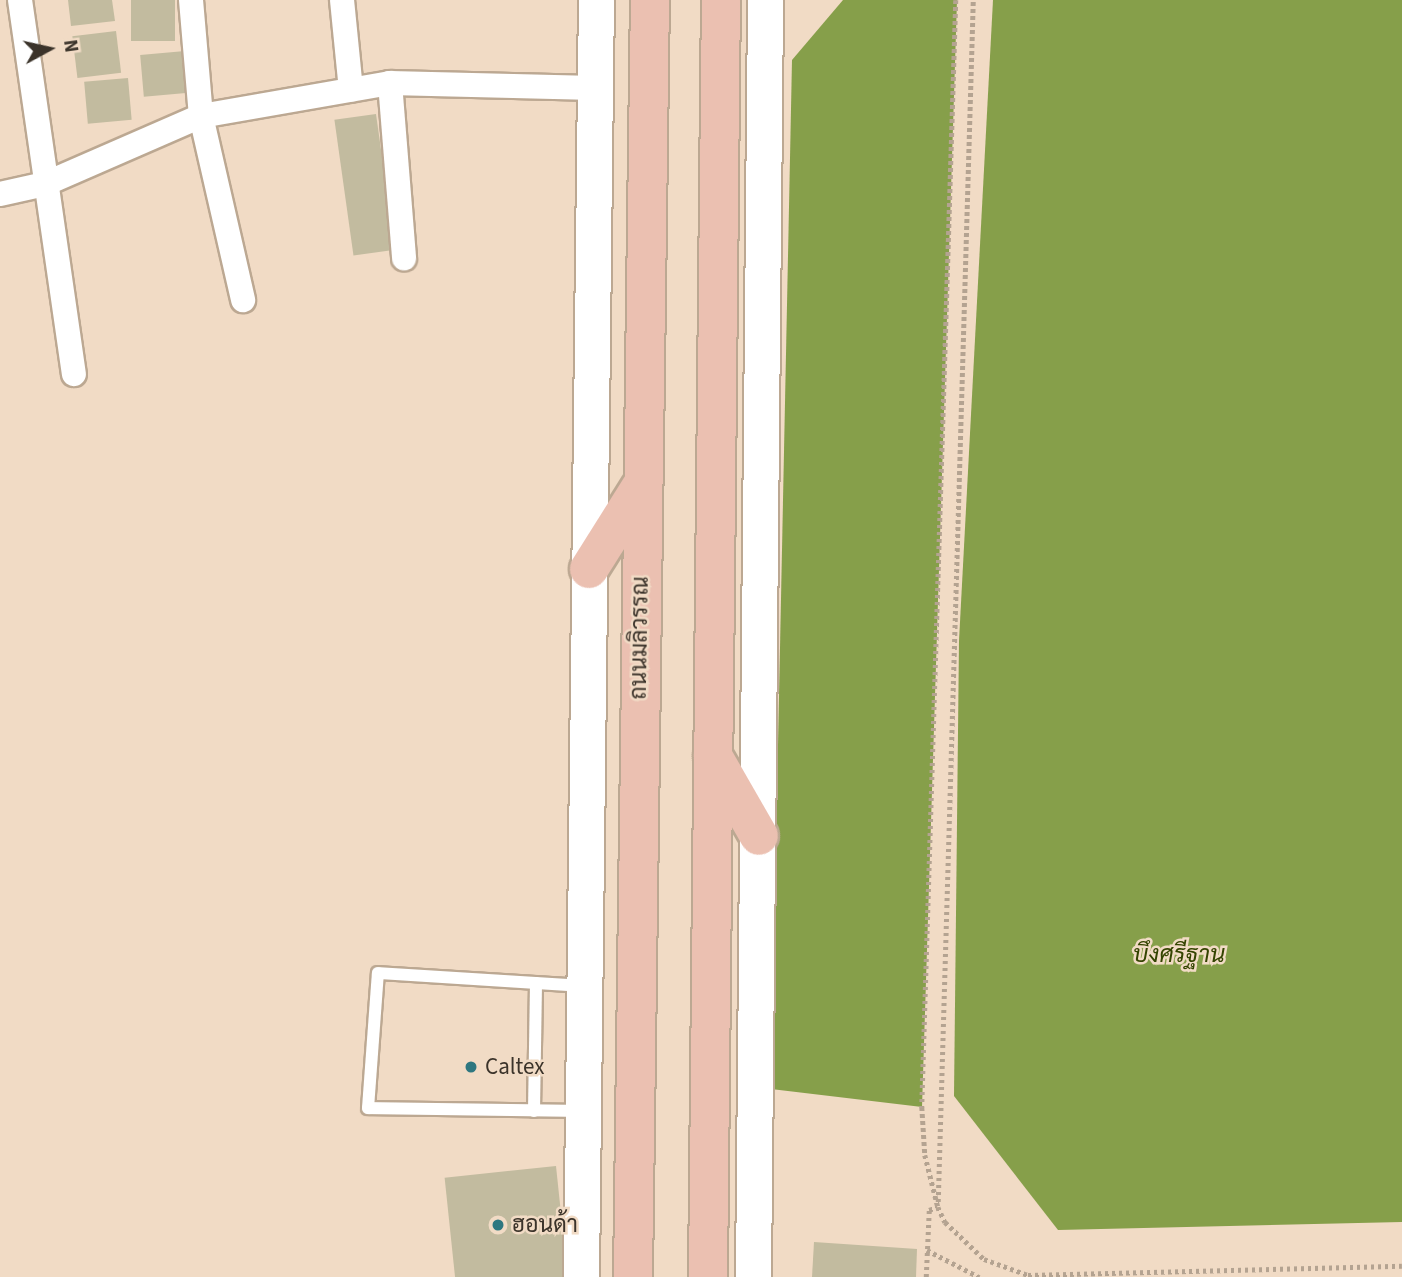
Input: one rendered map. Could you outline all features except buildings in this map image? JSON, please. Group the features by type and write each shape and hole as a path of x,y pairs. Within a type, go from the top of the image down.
{"main road":[{"path":"581,1277 577,1214 583,1111 596,0"},
{"name":"ถนนมลิวรรณ","path":"633,1277 650,0"},
{"path":"708,1277 721,0"},
{"path":"753,1277 765,0"},
{"path":"589,569 642,484"},
{"path":"712,754 759,836"}],"street":[{"path":"20,0 74,374"},
{"path":"191,0 201,116 243,300"},
{"path":"342,0 351,90"},
{"path":"0,194 45,184 201,116 390,83 595,88"},
{"path":"390,83 404,258"}],"lane":[{"path":"583,1111 368,1108 378,973 584,986"},
{"path":"534,1111 536,983"}],"path":[{"path":"956,0 922,1107 925,1156 938,1207 945,1222 984,1259 1028,1275 1402,1266"},
{"path":"938,1207 973,0"},
{"path":"926,1277 929,1210 938,1207"},
{"path":"927,1250 979,1277"}],"water":[{"path":"843,0 957,0 922,1107 771,1089 792,60"},
{"name":"บึงศรีฐาน","path":"993,0 1402,0 1402,1222 1058,1230 954,1096 959,641"}],"place":[{"name":"Caltex","path":"471,1067"},
{"name":"ฮอนด้า","path":"498,1225"}]}
